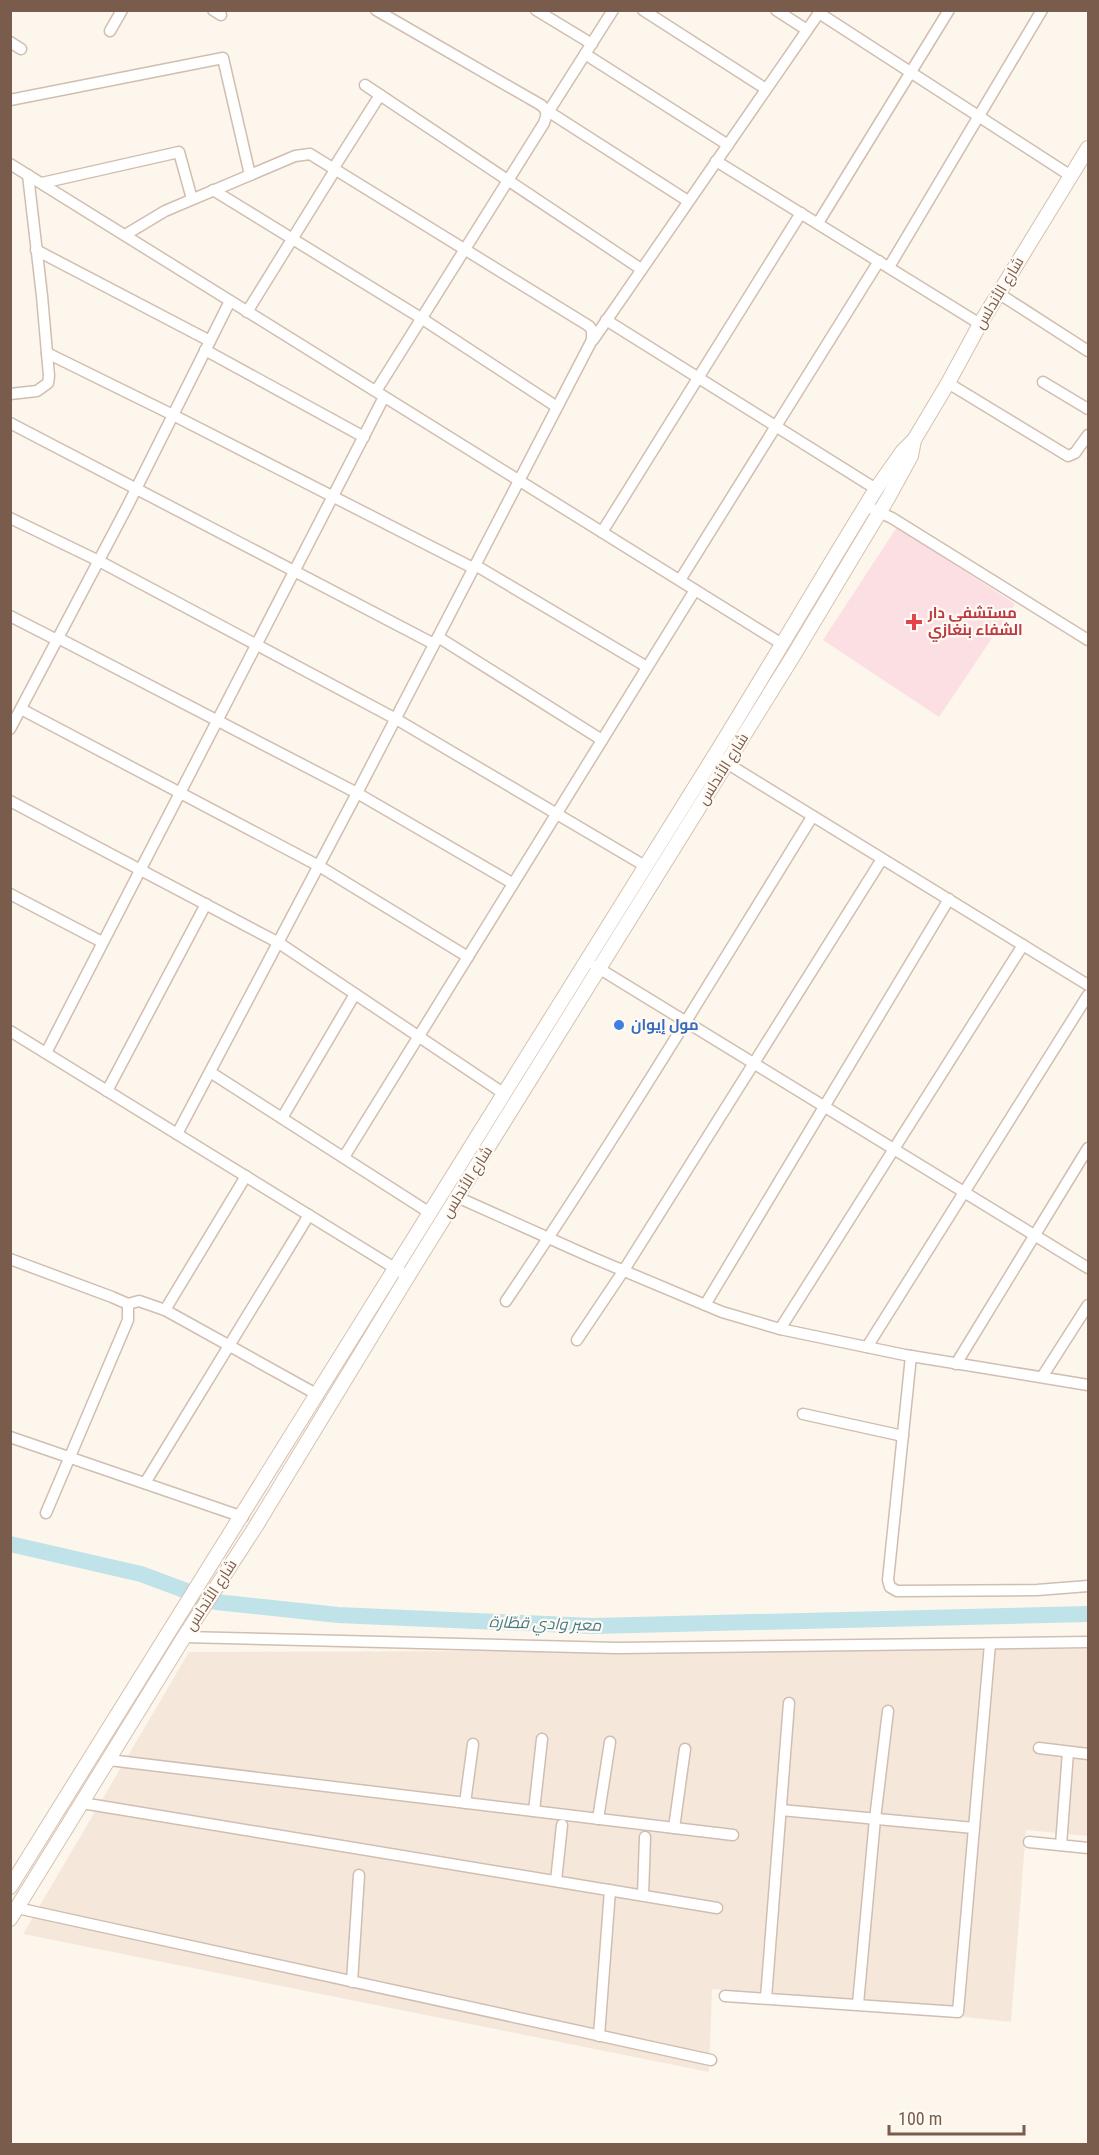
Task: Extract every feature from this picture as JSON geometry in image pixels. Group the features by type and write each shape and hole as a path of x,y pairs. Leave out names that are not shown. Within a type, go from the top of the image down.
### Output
{"main road":[{"name":"شارع الأندلس","path":"10,1887 243,1517 503,1093 714,756 876,489 902,452 914,440 998,293 1071,176 1084,164 1089,148"},
{"name":"شارع الأندلس","path":"14,1914 184,1637 283,1482 880,512 911,456 914,440"}],"street":[{"path":"376,10 541,105 547,112 688,201"},
{"path":"536,10 592,44"},
{"path":"46,1053 295,573 364,437 380,394 421,318 544,123 547,112 613,10"},
{"path":"643,10 766,89"},
{"path":"776,10 807,30"},
{"path":"818,224 949,10"},
{"path":"680,580 776,427 979,116 1042,10"},
{"path":"110,32 120,11"},
{"path":"177,1134 279,943 592,340 820,12 1071,176"},
{"path":"10,42 21,49"},
{"path":"585,54 728,145"},
{"path":"10,100 222,58 250,175"},
{"path":"365,85 641,269"},
{"path":"247,312 294,239 380,95"},
{"path":"42,183 179,152 192,199"},
{"path":"125,236 165,211 305,154 589,326 592,330 592,340"},
{"path":"716,161 980,324"},
{"path":"10,164 782,644"},
{"path":"10,394 37,391 48,383 47,352 28,175"},
{"path":"213,190 421,318 557,407"},
{"path":"602,532 801,213"},
{"path":"36,250 364,437"},
{"path":"998,293 1089,351"},
{"path":"10,729 99,561 230,301"},
{"path":"606,320 876,489"},
{"path":"47,352 474,566 647,667"},
{"path":"1043,382 1089,409"},
{"path":"948,383 1068,456 1076,453 1089,435"},
{"path":"10,423 295,573 436,641 602,740"},
{"path":"866,506 892,518 1089,640"},
{"path":"10,518 99,561 396,719 645,866"},
{"path":"344,1157 695,590"},
{"path":"10,616 357,793 512,883"},
{"path":"21,709 319,866 468,957"},
{"path":"714,756 1089,985"},
{"path":"10,801 279,943 503,1093"},
{"path":"506,1301 549,1238 812,817"},
{"path":"577,1340 624,1270 882,859"},
{"path":"10,894 102,942"},
{"path":"705,1305 948,899"},
{"path":"107,1091 206,904"},
{"path":"780,1329 1023,945"},
{"path":"586,960 963,1193 1089,1268"},
{"path":"282,1118 355,994"},
{"path":"867,1347 1089,995"},
{"path":"10,1031 408,1276"},
{"path":"210,1072 430,1213"},
{"path":"956,1364 1089,1148"},
{"path":"165,1310 246,1176"},
{"path":"457,1197 705,1305 780,1329 911,1356 1089,1384"},
{"path":"145,1483 309,1215"},
{"path":"10,1259 128,1304 140,1301 165,1310 318,1395"},
{"path":"46,1513 128,1320 128,1304"},
{"path":"1042,1377 1089,1305"},
{"path":"911,1356 888,1581 890,1587 897,1591 1037,1590 1089,1586"},
{"path":"803,1414 903,1436"},
{"path":"10,1437 243,1517"},
{"path":"184,1637 617,1648 1089,1642"},
{"path":"725,1996 958,2012 990,1644"},
{"path":"766,1998 789,1703"},
{"path":"858,2004 875,1819 888,1711"},
{"path":"534,1811 542,1739"},
{"path":"598,1819 609,1742"},
{"path":"465,1803 473,1744"},
{"path":"1039,1748 1089,1754"},
{"path":"674,1828 685,1749"},
{"path":"1061,1845 1068,1752"},
{"path":"108,1760 732,1835"},
{"path":"82,1803 717,1908"},
{"path":"781,1810 974,1828"},
{"path":"556,1881 562,1825"},
{"path":"643,1896 645,1838"},
{"path":"1029,1842 1089,1848"},
{"path":"352,1982 359,1875"},
{"path":"599,2036 610,1890"},
{"path":"14,1914 352,1982 711,2060"}],"shaded area":[{"path":"897,527 1015,604 939,717 823,640"},
{"path":"1088,1649 1088,1836 1026,1830 1011,2022 712,1989 709,2072 23,1934 189,1652"}],"waterway":[{"name":"معبر وادي قطّارة","path":"10,1544 141,1574 216,1602 338,1615 593,1626 1088,1614"}],"place":[{"name":"مستشفى دار الشفاء بنغازي","path":"914,622"},
{"name":"مول إيوان","path":"619,1025"}]}
